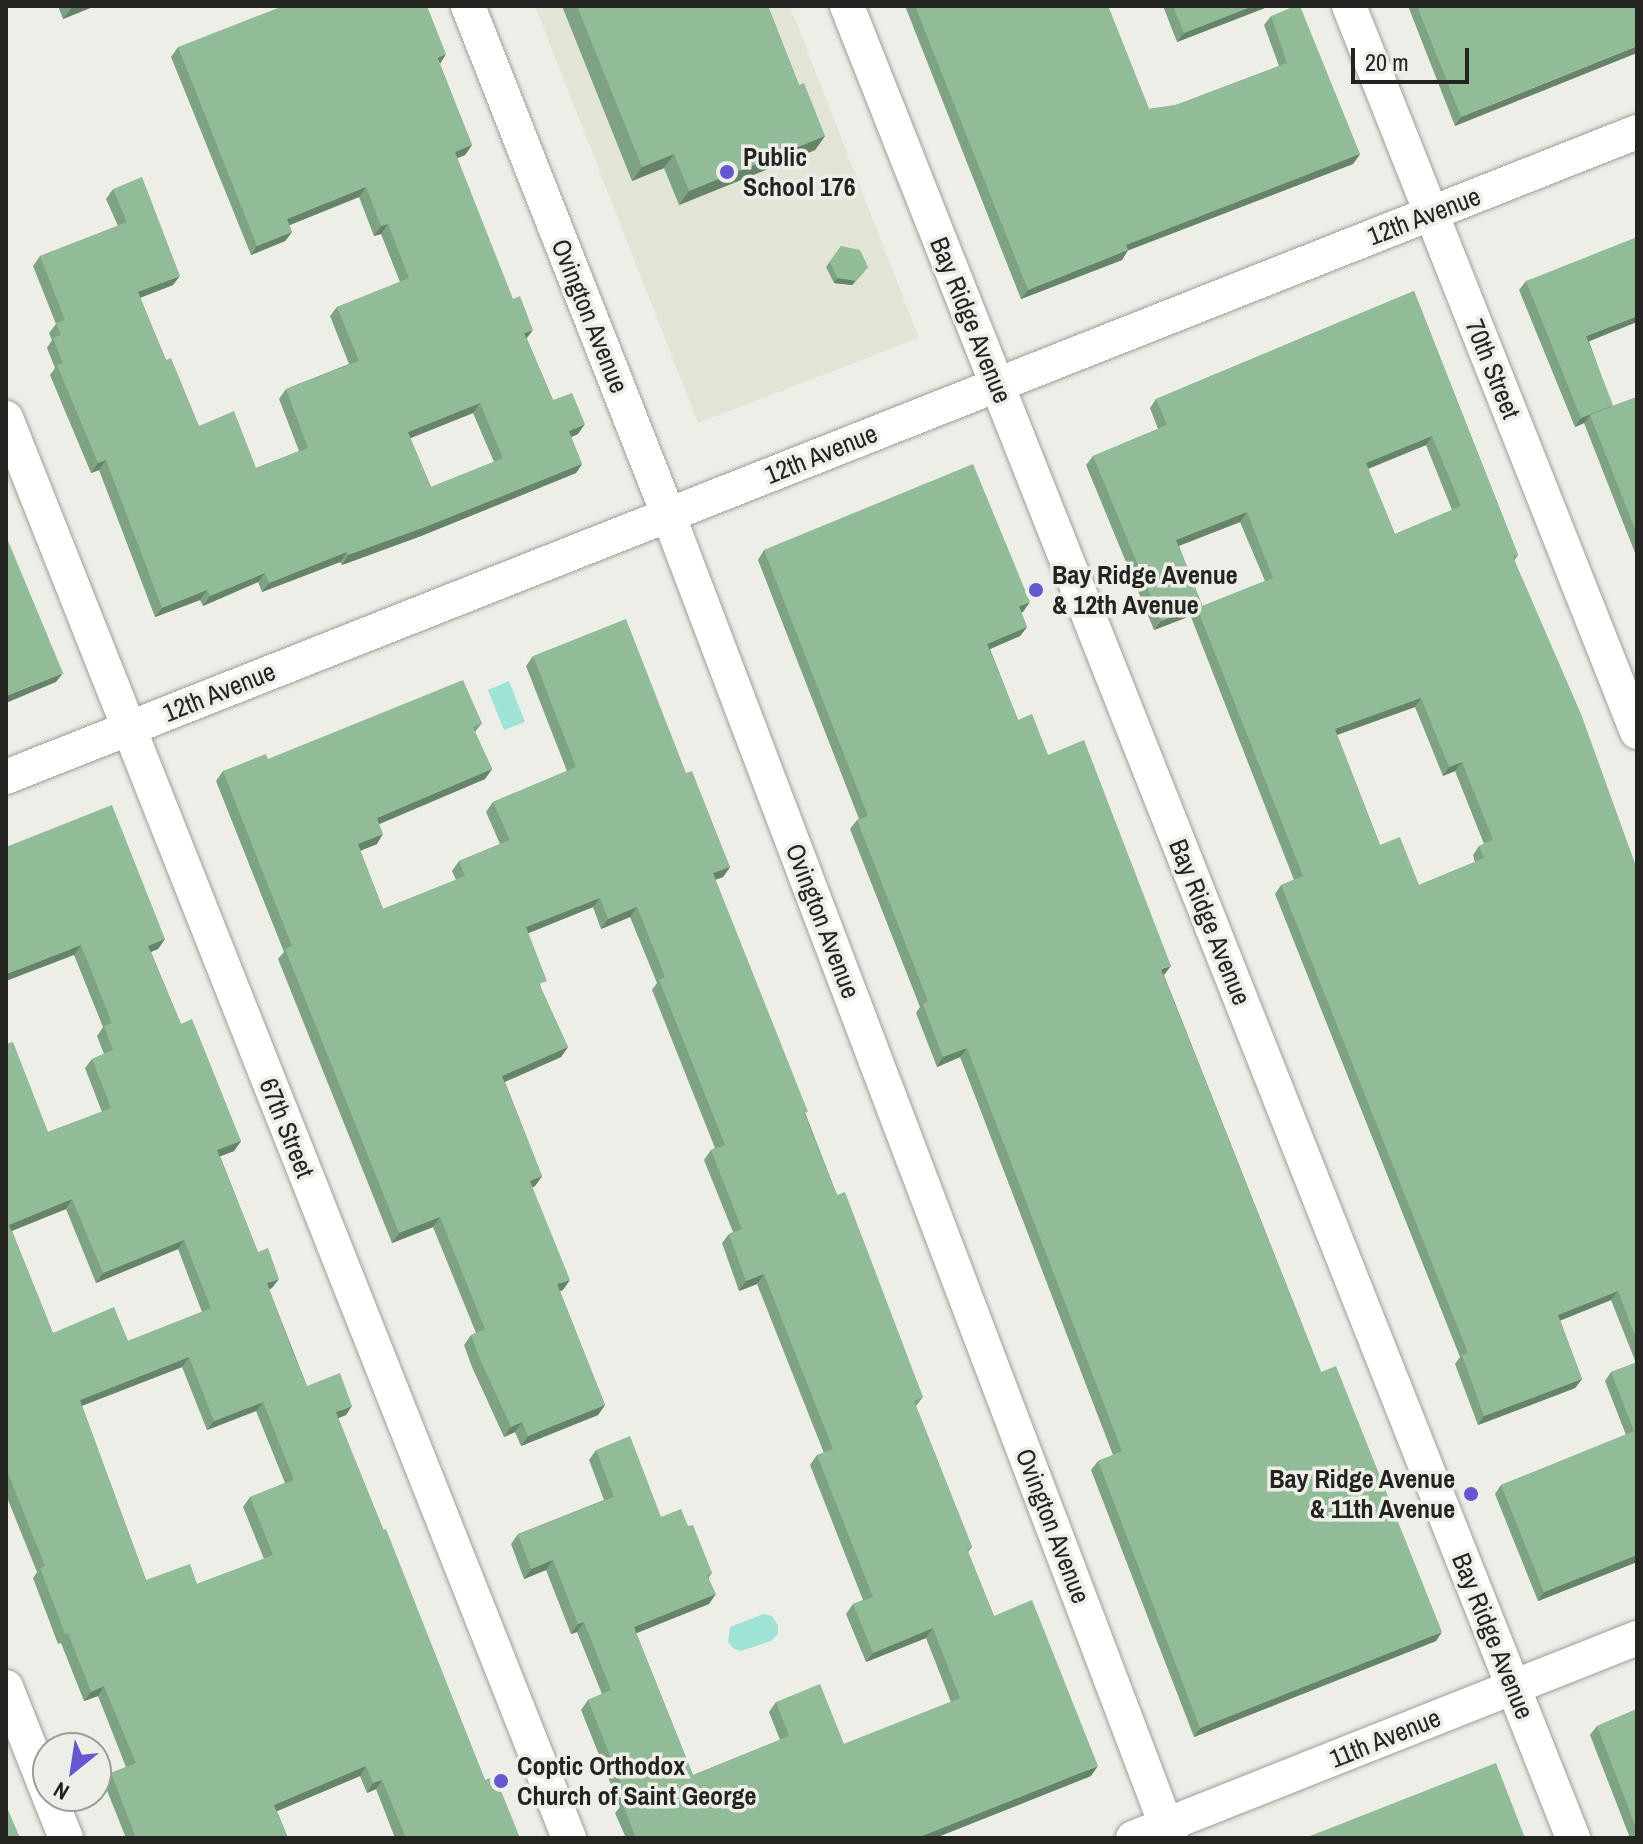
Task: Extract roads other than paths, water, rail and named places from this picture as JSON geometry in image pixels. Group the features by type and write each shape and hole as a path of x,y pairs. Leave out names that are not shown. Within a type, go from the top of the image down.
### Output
{"street":[{"name":"Ovington Avenue","path":"468,6 668,514 1169,1831"},
{"name":"Bay Ridge Avenue","path":"847,6 1573,1838"},
{"name":"70th Street","path":"1349,6 1637,732"},
{"name":"12th Avenue","path":"6,777 1637,132"},
{"name":"67th Street","path":"6,418 569,1838"},
{"name":"11th Avenue","path":"1133,1838 1169,1831 1637,1638"},
{"path":"6,1687 32,1752"},
{"path":"56,1812 66,1838"}],"water":[{"path":"509,681 525,722 504,730 488,690"},
{"path":"763,1614 772,1616 778,1625 778,1634 771,1641 741,1651 734,1649 728,1642 730,1627"}],"place":[{"name":"Public School 176","path":"727,172"},
{"name":"Bay Ridge Avenue & 12th Avenue","path":"1036,590"},
{"name":"Bay Ridge Avenue & 11th Avenue","path":"1471,1494"},
{"name":"Coptic Orthodox Church of Saint George","path":"501,1781"}]}
